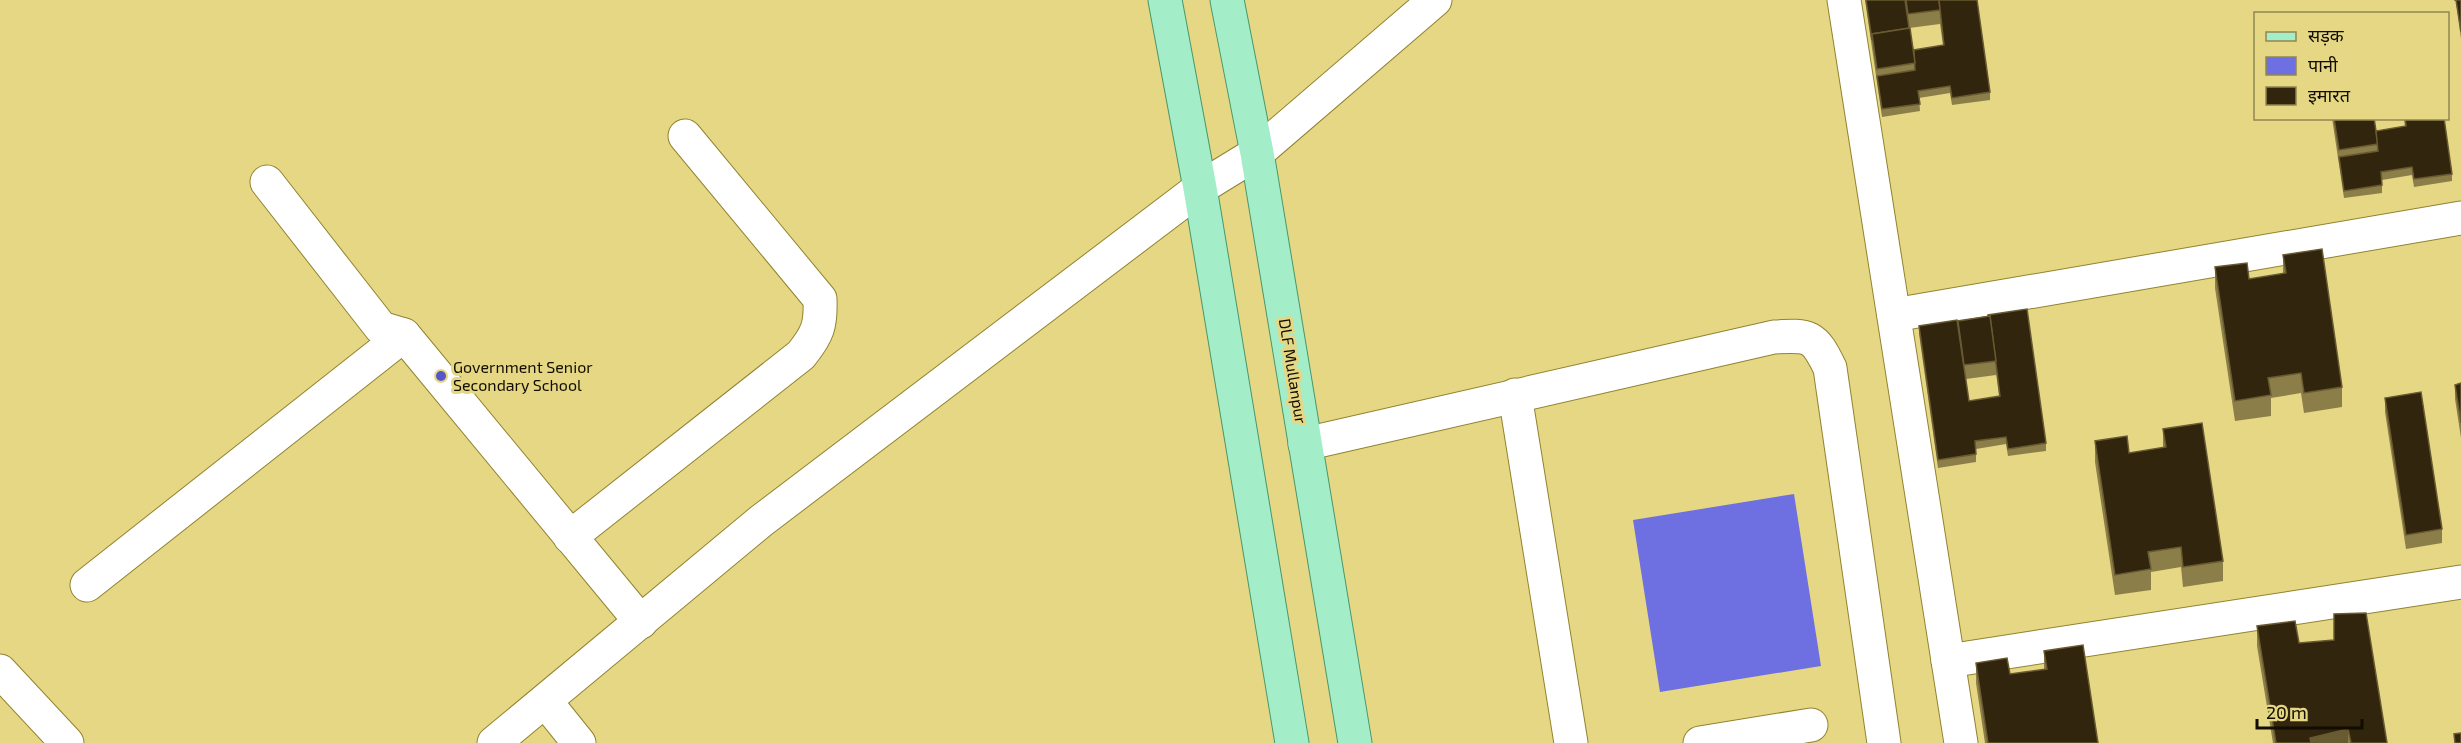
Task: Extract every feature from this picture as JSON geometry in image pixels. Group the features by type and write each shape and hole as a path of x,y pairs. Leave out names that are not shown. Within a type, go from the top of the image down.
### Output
{"main road":[{"path":"1165,0 1200,188 1292,743"},
{"name":"DLF Mullanpur","path":"1227,0 1257,153 1355,743"}],"street":[{"path":"494,743 546,702 760,521 1200,188 1257,153 1435,0"},
{"path":"1844,0 1961,743"},
{"path":"570,537 801,355 816,337 820,319 820,299 685,136"},
{"path":"267,182 381,328 404,335 641,622"},
{"path":"1894,315 2461,218"},
{"path":"87,585 404,335"},
{"path":"1305,444 1774,337 1802,336 1818,344 1830,368 1884,743"},
{"path":"1515,395 1571,743"},
{"path":"1948,661 2461,582"},
{"path":"0,671 59,740"},
{"path":"546,702 579,743"},
{"path":"1700,743 1811,725"}],"water":[{"path":"1794,494 1821,666 1660,692 1633,520"}],"building":[{"path":"1866,0 1905,0 1909,28 1872,34 1872,40"},
{"path":"1906,0 1939,0 1940,10 1908,14"},
{"path":"1939,0 1977,0 1990,92 1952,98 1950,86 1918,91 1920,104 1882,109 1877,76 1915,70 1914,50 1944,45"},
{"path":"2456,0 2461,0 2461,32"},
{"path":"1910,28 1915,63 1877,69 1872,34"},
{"path":"2334,120 2374,120 2378,144 2339,150"},
{"path":"2405,120 2444,120 2452,174 2414,179 2412,167 2381,172 2382,185 2344,191 2339,157 2378,151 2376,131 2406,126"},
{"path":"2322,249 2342,387 2304,393 2301,373 2268,378 2271,395 2235,401 2215,267 2247,263 2249,279 2286,273 2283,255"},
{"path":"2027,309 2046,443 2008,449 2006,437 1975,441 1976,454 1938,460 1919,326 1957,320 1969,401 2000,396 1990,316 1988,315"},
{"path":"1990,316 1996,361 1964,365 1958,321"},
{"path":"2461,383 2461,423 2455,385"},
{"path":"2421,392 2442,529 2406,535 2385,398"},
{"path":"2202,423 2223,561 2183,567 2181,547 2148,552 2151,569 2115,575 2095,441 2127,436 2129,453 2166,447 2163,429"},
{"path":"2366,613 2387,743 2351,743 2348,729 2310,738 2311,743 2276,743 2257,626 2295,621 2299,643 2334,640 2334,614"},
{"path":"2083,645 2098,743 1988,743 1976,663 2007,658 2010,674 2047,669 2044,651"},
{"path":"2461,733 2461,743 2455,743 2454,734"}],"place":[{"name":"Government Senior Secondary School","path":"441,376"}]}
